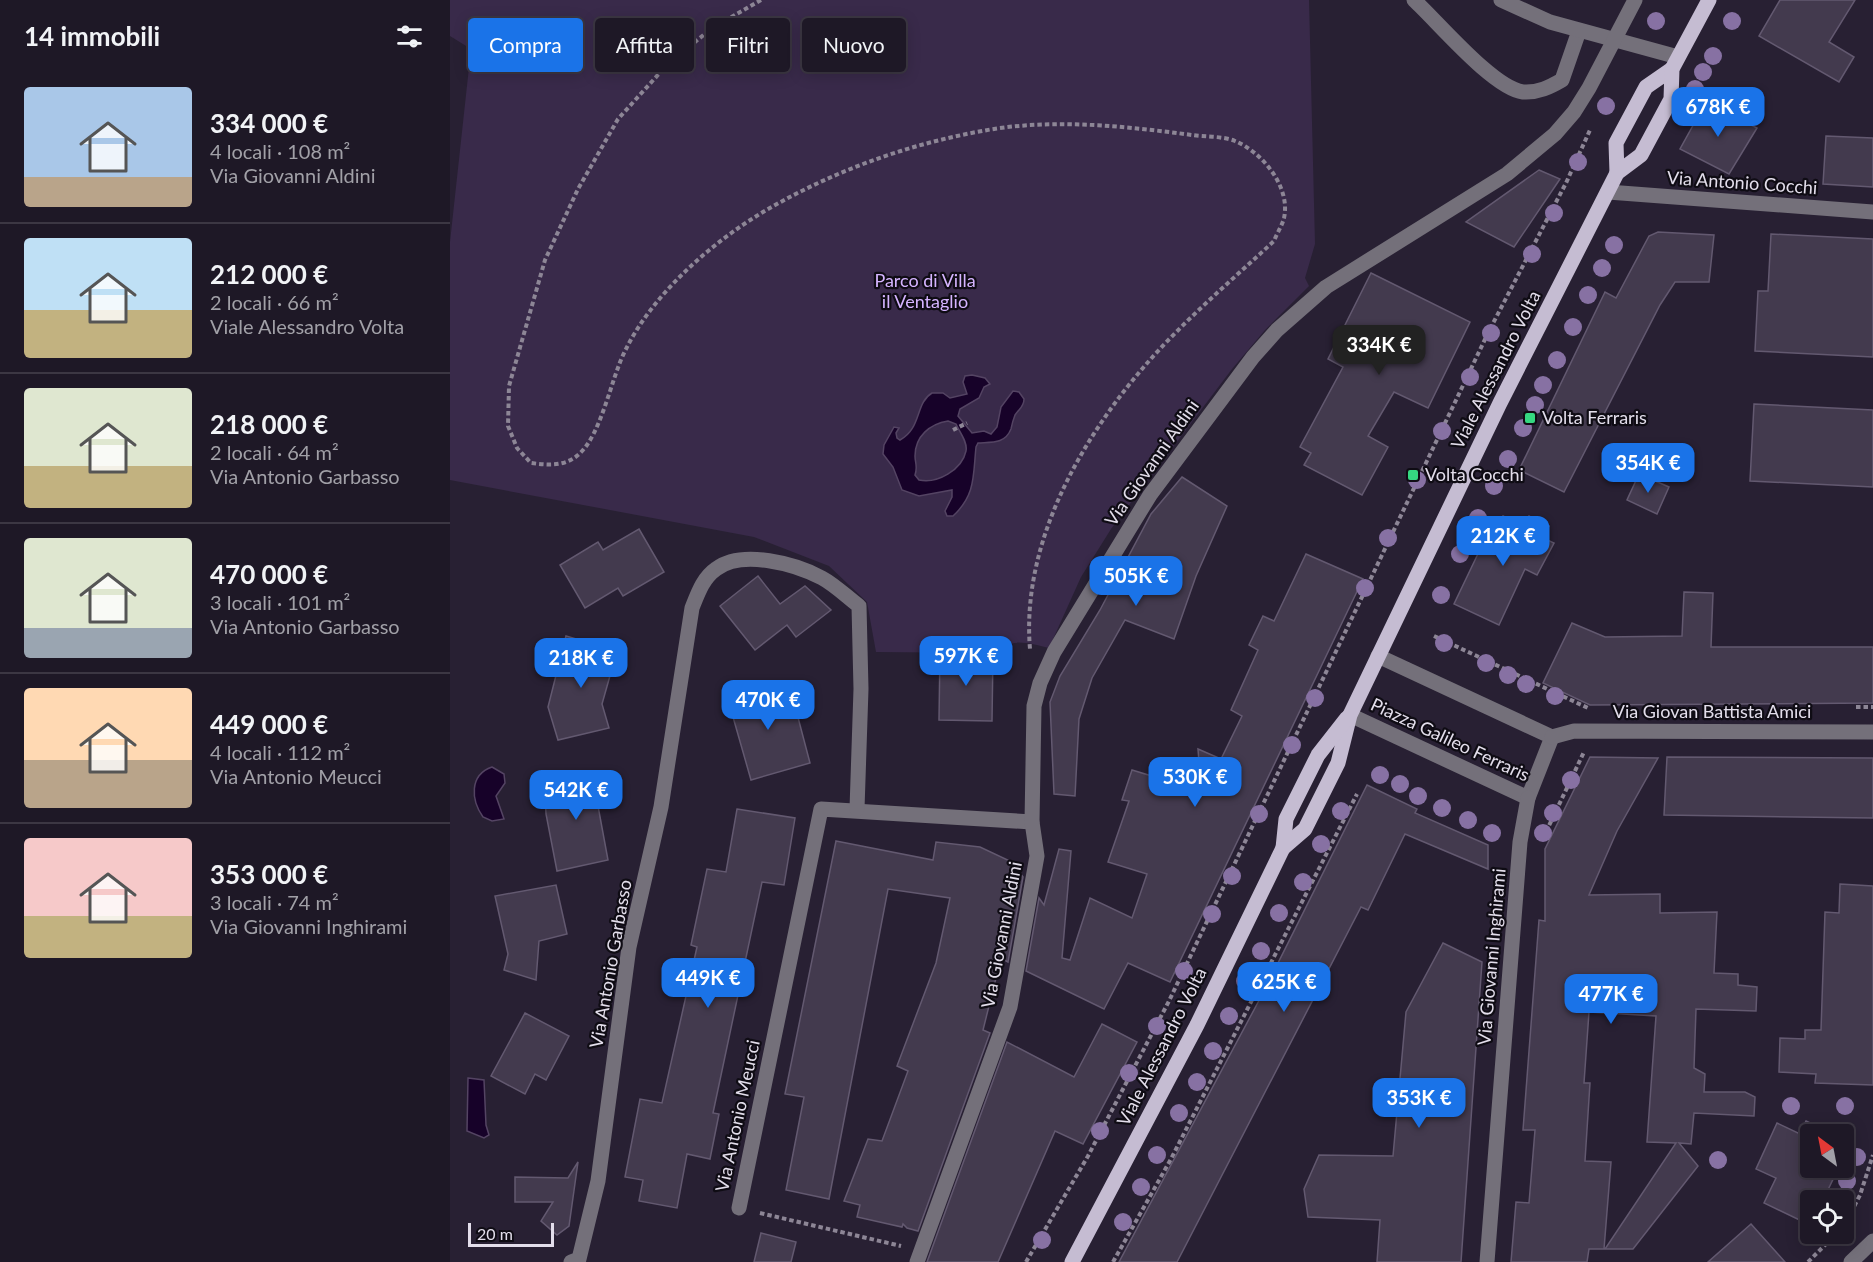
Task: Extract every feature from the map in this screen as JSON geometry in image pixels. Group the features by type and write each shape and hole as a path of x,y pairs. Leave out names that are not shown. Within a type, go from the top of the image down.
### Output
{"main road":[{"name":"Viale Alessandro Volta","path":"1617,173 1641,155 1671,99 1675,63 1709,0"},
{"name":"Viale Alessandro Volta","path":"1283,848 1305,829 1338,763 1350,715 1500,403 1617,173 1616,142 1646,87 1675,63"},
{"name":"Viale Alessandro Volta","path":"1072,1262 1197,1025 1283,848 1286,819 1318,755 1350,715"}],"street":[{"path":"1414,0 1487,72 1506,86 1522,92 1545,90 1562,80 1579,31"},
{"path":"1501,0 1524,12 1579,31 1616,39 1675,63"},
{"name":"Via Giovanni Aldini","path":"919,1256 1010,1007 1037,856 1032,822 1034,706 1040,683 1054,651 1114,549 1150,495 1259,350 1301,306 1326,287 1532,156 1574,112 1616,39 1633,1"},
{"name":"Via Antonio Cocchi","path":"1608,192 1873,212"},
{"name":"Via Antonio Garbasso","path":"571,1262 579,1259 598,1181 629,947 661,807 692,608 704,581 716,569 729,561 744,559 774,561 822,578 859,606 861,689 857,810"},
{"path":"1378,656 1552,737"},
{"name":"Piazza Galileo Ferraris","path":"1350,715 1528,798 1552,737"},
{"name":"Via Giovan Battista Amici","path":"1552,737 1574,731 1873,732"},
{"name":"Via Giovanni Inghirami","path":"1487,1262 1520,842 1528,798"},
{"name":"Via Antonio Meucci","path":"739,1208 821,809 1032,822"},
{"path":"1851,1262 1873,1241"}],"path":[{"path":"761,0 712,27 666,66 618,119 578,189 544,260 509,386 508,426 517,448 531,464 554,466 577,456 589,440 626,349 655,305 704,254 762,213 831,176 908,148 984,130 1072,124 1234,141 1262,158 1282,190 1284,217 1274,241 1149,360 1105,417 1071,476 1042,540 1034,570 1030,654"},
{"path":"1026,1262 1088,1156 1169,1001 1489,331 1566,183 1592,124"},
{"path":"953,430 968,423"},
{"path":"1434,636 1589,708 1598,710"},
{"path":"1850,708 1873,707"},
{"path":"1541,842 1583,752"},
{"path":"1113,1262 1176,1149 1357,794"},
{"path":"1854,1207 1873,1155"},
{"name":"Via Antonio Meucci","path":"739,1208 919,1256"},
{"path":"1808,1262 1826,1244"}],"green space":[{"name":"Parco di Villa il Ventaglio","path":"450,0 1309,0 1315,244 1305,278 1309,286 1265,330 1232,369 1111,529 1081,577 1049,648 1034,644 1013,643 993,653 876,652 867,602 829,566 754,537 450,480 450,242 468,72 583,72 583,18 468,18 468,47 450,36"}],"shaded area":[{"path":"965,376 985,378 990,384 984,387 979,398 960,409 958,416 972,433 984,431 991,434 997,427 1001,407 1013,391 1019,392 1024,402 1015,415 1011,429 1002,440 978,443 970,492 953,516 947,516 945,511 952,497 952,490 919,496 902,490 893,467 883,454 884,445 894,427 899,428 896,433 900,440 907,435 923,403 932,393 943,393 950,398 967,394 963,382","holes":["948,421 956,424 965,440 964,458 954,470 941,478 919,480 915,475 915,456 921,437 935,425"]},
{"path":"492,767 504,774 505,783 496,796 504,819 492,821 483,817 479,810 474,789 479,776"},
{"path":"468,1078 484,1080 486,1125 489,1135 484,1138 467,1131"}],"building":[{"path":"1780,0 1855,0 1829,42 1854,57 1839,82 1759,36"},
{"path":"1706,102 1757,128 1729,174 1680,149"},
{"path":"1826,136 1873,138 1873,187 1823,184"},
{"path":"1539,170 1560,179 1514,247 1466,222"},
{"path":"1658,232 1714,235 1709,282 1675,282 1660,305 1564,492 1519,470 1605,292 1616,298 1649,236"},
{"path":"1771,234 1873,239 1873,357 1755,351 1758,291 1768,291"},
{"path":"1371,273 1470,322 1428,408 1394,392 1368,436 1388,447 1362,495 1304,465 1311,453 1300,447 1343,367 1328,359"},
{"path":"1754,404 1873,410 1873,487 1750,481"},
{"path":"1639,474 1669,487 1657,514 1627,500"},
{"path":"1182,477 1227,506 1196,576 1174,639 1125,620 1092,678 1079,719 1075,796 1054,794 1050,702 1060,676 1100,610 1151,514"},
{"path":"1503,516 1524,527 1529,516 1549,526 1543,538 1554,543 1537,575 1525,569 1499,625 1454,604 1486,537 1491,540"},
{"path":"639,529 664,572 623,596 618,588 585,608 560,565 598,542 603,550"},
{"path":"1306,554 1363,579 1170,982 1128,963 1104,1009 1026,971 1039,898 1044,905 1059,849 1071,851 1062,958 1070,960 1090,898 1132,918 1147,874 1108,862 1129,801 1122,800 1132,770 1201,791 1198,749 1221,759 1242,716 1231,710 1258,650 1249,645 1263,616 1274,621"},
{"path":"758,576 780,604 805,586 831,610 796,637 787,625 755,650 720,606"},
{"path":"1684,592 1713,593 1711,647 1873,647 1873,703 1590,705 1543,683 1572,623 1605,637 1682,636"},
{"path":"566,636 617,651 602,704 609,728 558,740 548,707"},
{"path":"940,652 993,653 992,721 939,720"},
{"path":"778,682 786,709 795,706 810,763 751,780 727,696"},
{"path":"1590,757 1658,758 1617,831 1589,895 1660,894 1660,913 1717,912 1714,973 1738,974 1738,985 1757,987 1756,1011 1696,1009 1694,1068 1705,1074 1704,1092 1745,1092 1755,1097 1754,1116 1694,1113 1691,1144 1679,1143 1698,1166 1633,1249 1605,1249 1676,1143 1647,1142 1656,1016 1589,1012 1584,1083 1590,1083 1585,1161 1611,1162 1604,1249 1589,1249 1587,1262 1511,1262 1516,1202 1529,1203 1535,1130 1523,1130 1539,920 1545,921 1545,849"},
{"path":"1667,757 1873,758 1873,818 1664,815"},
{"path":"559,774 584,782 600,775 612,797 598,806 608,860 557,871 546,814 545,793"},
{"path":"1367,785 1417,809 1415,813 1488,845 1488,869 1405,834 1368,910 1361,907 1177,1262 1119,1262 1263,993"},
{"path":"737,809 795,818 784,885 762,882 713,1113 719,1114 710,1159 687,1154 677,1208 639,1201 643,1180 625,1177 640,1099 662,1103 697,947 691,945 707,869 726,872"},
{"path":"836,841 933,860 936,842 980,847 1012,862 1023,877 1008,962 1001,958 983,1030 990,1033 918,1231 907,1228 903,1224 902,1227 857,1217 860,1205 844,1201 868,1139 882,1141 908,1071 897,1066 936,963 950,898 888,889 829,1199 786,1190 804,1097 785,1094"},
{"path":"1840,884 1873,886 1873,1085 1815,1083 1816,1074 1779,1072 1780,1038 1805,1039 1805,1030 1821,1030 1825,912 1839,913"},
{"path":"556,885 567,934 539,941 536,980 504,970 508,954 495,896"},
{"path":"1443,943 1482,962 1461,1262 1377,1262 1380,1220 1308,1217 1304,1189 1319,1155 1393,1156 1406,1012"},
{"path":"525,1013 569,1036 546,1080 535,1074 525,1094 491,1076"},
{"path":"1102,1024 1137,1042 1083,1144 1055,1131 998,1262 927,1262 1007,1042 1074,1077"},
{"path":"1777,1123 1800,1134 1800,1178 1834,1178 1828,1190 1800,1190 1800,1220 1764,1203 1776,1178 1756,1169"},
{"path":"578,1162 569,1226 557,1235 541,1221 553,1202 515,1202 515,1177 568,1178"},
{"path":"1751,1224 1785,1262 1708,1262"},
{"path":"761,1233 796,1242 791,1262 754,1262"}],"place":[{"name":"Volta Ferraris","path":"1530,418"},
{"name":"Volta Cocchi","path":"1413,475"}]}
